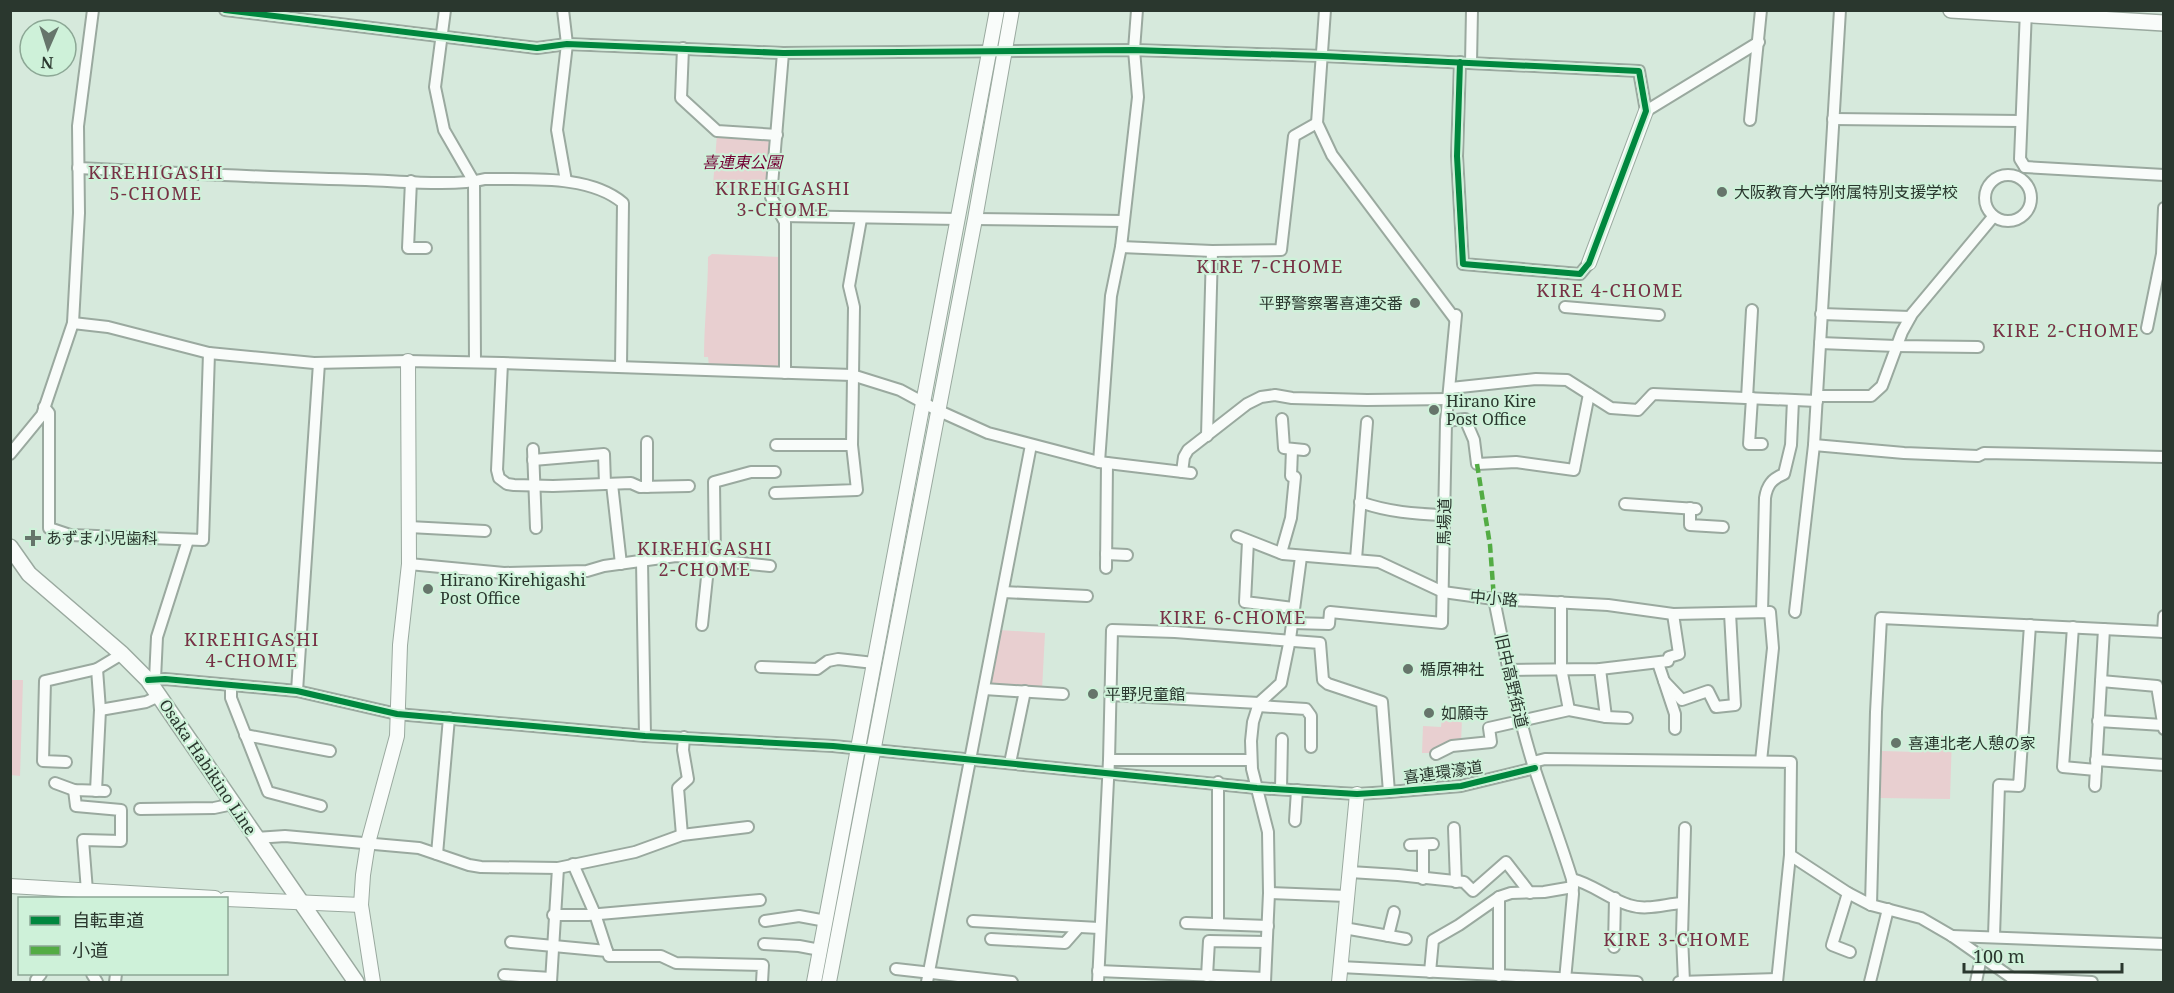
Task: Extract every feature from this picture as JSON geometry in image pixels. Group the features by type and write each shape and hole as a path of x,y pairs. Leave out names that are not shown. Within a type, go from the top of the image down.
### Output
{"main road":[{"path":"1951,10 2163,23"},
{"name":"Osaka Habikino Line","path":"10,547 29,574 152,680 159,696 356,982"}],"street":[{"path":"10,454 42,414 73,323 79,213 78,126 93,10"},
{"path":"225,10 324,24 442,35 537,48 567,44 783,53 1134,50 1323,56 1465,62 1640,71 1646,111 1589,263 1580,274 1463,264 1457,156 1465,62 1473,10"},
{"path":"445,10 435,87 444,130 474,182 475,362"},
{"path":"563,10 567,44 557,130 566,181"},
{"path":"829,982 865,750 874,663 997,10"},
{"path":"814,982 937,410 975,219 1012,10"},
{"path":"1106,568 1103,463 1111,297 1121,247 1138,97 1134,50 1137,10"},
{"path":"1325,10 1317,123 1332,155 1456,317 1450,393"},
{"path":"1750,120 1761,10"},
{"path":"1795,612 1814,445 1839,10"},
{"path":"2025,167 2020,159 2020,121 2026,13"},
{"path":"1646,111 1758,42"},
{"path":"684,48 681,98 717,130 777,135"},
{"path":"783,53 771,196 784,222 784,373"},
{"path":"1833,119 2020,121"},
{"path":"1121,247 1212,251 1281,250 1294,136 1317,123"},
{"path":"2025,167 2163,176"},
{"path":"2021,178 2025,167"},
{"path":"78,168 261,177 411,181 474,182 485,179 566,181 611,192 623,203 621,367"},
{"path":"2003,175 2014,175 2021,178 2027,184 2032,196 2029,210 2017,220 2003,221 1993,217 1988,210 1984,195 1989,184 1995,178 2003,175"},
{"path":"411,181 408,248 426,248"},
{"path":"2146,328 2162,254 2163,208"},
{"path":"782,216 958,219"},
{"path":"73,323 108,327 209,354 320,363 475,362 852,375 900,390 988,433 1103,463 1183,472 1184,457 1188,450 1247,404 1261,397 1275,394 1292,398 1335,400 1450,393 1536,380 1568,380 1611,408 1638,410 1653,394 1793,400 1871,396 1882,386 1896,346 1910,317 1993,217"},
{"path":"775,493 857,490 852,445 854,307 849,286 861,219"},
{"path":"975,219 1124,221"},
{"path":"1208,436 1212,251"},
{"path":"1564,307 1659,315"},
{"path":"1752,310 1749,444 1762,444"},
{"path":"1821,314 1910,317"},
{"path":"1820,342 1978,347"},
{"path":"44,408 49,413 49,528 70,535 204,540 209,354"},
{"path":"374,982 362,905 363,875 368,843 397,736 400,645 409,564 408,361"},
{"path":"297,691 320,363"},
{"path":"502,363 497,470 499,478 507,483 535,486 631,483 647,486 689,486"},
{"name":"馬場道","path":"1292,622 1329,624 1330,612 1442,623 1446,421 1450,393"},
{"path":"1446,421 1465,419 1474,440 1477,464 1516,462 1574,470 1589,394"},
{"path":"1761,761 1773,648 1766,612 1765,498 1770,482 1784,474 1791,445 1793,400"},
{"path":"1282,419 1284,448 1304,450"},
{"path":"1356,559 1367,422"},
{"path":"646,442 647,486"},
{"path":"776,446 852,445"},
{"path":"928,978 1031,445"},
{"path":"1814,445 1904,453 1978,456 1984,453 2163,457"},
{"path":"1281,553 1291,518 1292,449"},
{"path":"536,528 533,454 604,454 621,564"},
{"path":"702,625 712,558 714,482 751,472 775,472"},
{"path":"1360,502 1404,514 1444,515"},
{"path":"1625,504 1693,508 1690,525 1723,527"},
{"path":"409,526 485,531"},
{"name":"中小路","path":"1237,536 1281,553 1301,557 1379,562 1443,592 1494,599 1608,605 1673,614 1766,612"},
{"path":"188,540 157,637 152,680 297,691 397,714 645,736 755,740 1218,782 1257,788 1358,794 1389,792"},
{"path":"1248,541 1245,602 1293,608"},
{"path":"1106,554 1127,555"},
{"path":"409,564 504,573 586,571 604,566 676,556 712,558 770,566"},
{"path":"1301,557 1290,639 1281,683 1259,704 1253,722 1251,760 1268,832 1269,893 1265,980 1207,976 1098,977 1110,695 1259,704 1306,709 1311,716 1311,747"},
{"path":"642,561 645,736"},
{"path":"1003,592 1087,596"},
{"name":"旧中高野街道","path":"1494,599 1521,720 1573,883"},
{"path":"1561,602 1562,668 1569,710"},
{"path":"1664,681 1682,700 1708,691 1716,707 1735,705 1730,613"},
{"path":"1508,670 1600,669 1668,661 1669,657 1679,654 1673,614"},
{"path":"1871,905 1881,618 2163,632 2163,616"},
{"path":"1994,936 2000,785 2019,786 2030,625"},
{"path":"2073,627 2063,767 2163,765"},
{"path":"2095,786 2104,629"},
{"name":"喜連環濠道","path":"1110,695 1112,630 1290,639 1320,643 1323,680 1328,684 1382,702 1389,792 1461,786 1534,765 1545,759 1791,762 1790,855"},
{"path":"66,762 43,761 45,681 97,669 122,654"},
{"path":"760,667 817,669 838,659 874,663"},
{"path":"1658,663 1675,714 1676,729"},
{"path":"55,783 74,790 101,791 97,669"},
{"path":"1600,669 1606,717"},
{"path":"2098,722 2163,727 2157,686 2101,681"},
{"path":"231,685 231,698 268,792 321,806"},
{"path":"984,689 1063,694"},
{"path":"1010,763 1025,691"},
{"path":"100,710 146,702 159,696"},
{"path":"1436,754 1452,746 1491,742 1489,728 1569,710 1606,717 1627,718"},
{"path":"437,854 449,718"},
{"path":"246,735 330,751"},
{"path":"682,835 678,788 688,779 683,750 684,738"},
{"path":"1281,789 1282,739"},
{"path":"1109,760 1251,760"},
{"path":"1218,782 1218,924"},
{"path":"74,790 76,806 121,810 122,841 83,840 87,891"},
{"path":"1295,821 1297,790"},
{"path":"1339,982 1358,794"},
{"path":"140,809 214,808 233,804"},
{"path":"256,838 285,836 418,848 481,867 558,868 635,852 682,835 748,827"},
{"path":"1454,828 1456,882"},
{"path":"1684,982 1682,903 1685,828"},
{"path":"1410,845 1428,845 1423,879"},
{"path":"1678,982 1777,981 1790,855 1848,893 1871,905 1921,918 1952,936 2011,980 2092,982"},
{"path":"1350,873 1464,882 1473,891 1506,862 1530,893"},
{"path":"573,864 595,914 609,956 661,956 675,963 763,965 762,982"},
{"path":"504,975 551,980 553,915 558,868"},
{"path":"1430,972 1433,940 1499,897 1511,893 1530,893 1585,882 1630,906 1652,907 1682,903"},
{"path":"1563,980 1573,883"},
{"path":"10,886 39,893 87,891 112,896 164,897"},
{"path":"1269,893 1347,896"},
{"path":"1848,893 1832,945 1850,952"},
{"path":"1499,897 1499,976"},
{"path":"1614,947 1616,898"},
{"path":"228,899 362,905"},
{"path":"553,915 595,914 760,900"},
{"path":"1870,982 1888,909"},
{"path":"1388,936 1394,912"},
{"path":"765,921 799,916 826,921"},
{"path":"973,921 1099,928"},
{"path":"1186,923 1268,926"},
{"path":"991,939 1065,943 1079,927"},
{"path":"1344,928 1406,939"},
{"path":"1952,936 2163,944"},
{"path":"1207,976 1209,941 1266,942"},
{"path":"512,942 607,951"},
{"path":"764,944 820,950"},
{"path":"1976,982 1981,957"},
{"path":"1340,967 1430,972 1480,979 1499,976 1636,982"},
{"path":"896,969 928,978 1012,982"}],"green space":[{"name":"喜連東公園","path":"717,134 771,139 766,190 713,185"},
{"path":"712,254 780,257 779,365 774,368 709,366 708,357 704,357 708,257"},
{"path":"999,630 1045,633 1042,690 989,685"},
{"path":"11,680 23,680 20,776 11,775"},
{"path":"1442,718 1462,718 1461,744 1434,753 1422,753 1423,726 1441,727"},
{"path":"1917,735 1952,736 1950,799 1880,798 1882,751 1916,752"}],"marked path":[{"path":"1477,464 1490,545 1494,599"}],"cycle path":[{"path":"225,10 537,48 567,44 783,53 1134,50 1323,56 1639,71 1646,111 1589,263 1580,274 1463,264 1457,156 1460,62"},
{"path":"148,680 165,679 297,691 397,714 645,736 833,746 1257,788 1357,794 1389,792 1461,786 1535,768"}],"place":[{"name":"大阪教育大学附属特別支援学校","path":"1722,192"},
{"name":"平野警察署喜連交番","path":"1415,303"},
{"name":"Hirano Kire Post Office","path":"1434,410"},
{"name":"あずま小児歯科","path":"33,538"},
{"name":"Hirano Kirehigashi Post Office","path":"428,589"},
{"name":"楯原神社","path":"1408,669"},
{"name":"平野児童館","path":"1093,694"},
{"name":"如願寺","path":"1429,713"},
{"name":"喜連北老人憩の家","path":"1896,743"}],"district":[{"name":"KIREHIGASHI 5-CHOME","path":"156,183"},
{"name":"KIREHIGASHI 3-CHOME","path":"783,199"},
{"name":"KIRE 7-CHOME","path":"1270,267"},
{"name":"KIRE 4-CHOME","path":"1610,291"},
{"name":"KIRE 2-CHOME","path":"2066,331"},
{"name":"KIREHIGASHI 2-CHOME","path":"705,559"},
{"name":"KIRE 6-CHOME","path":"1233,618"},
{"name":"KIREHIGASHI 4-CHOME","path":"252,650"},
{"name":"KIRE 3-CHOME","path":"1677,940"}]}
